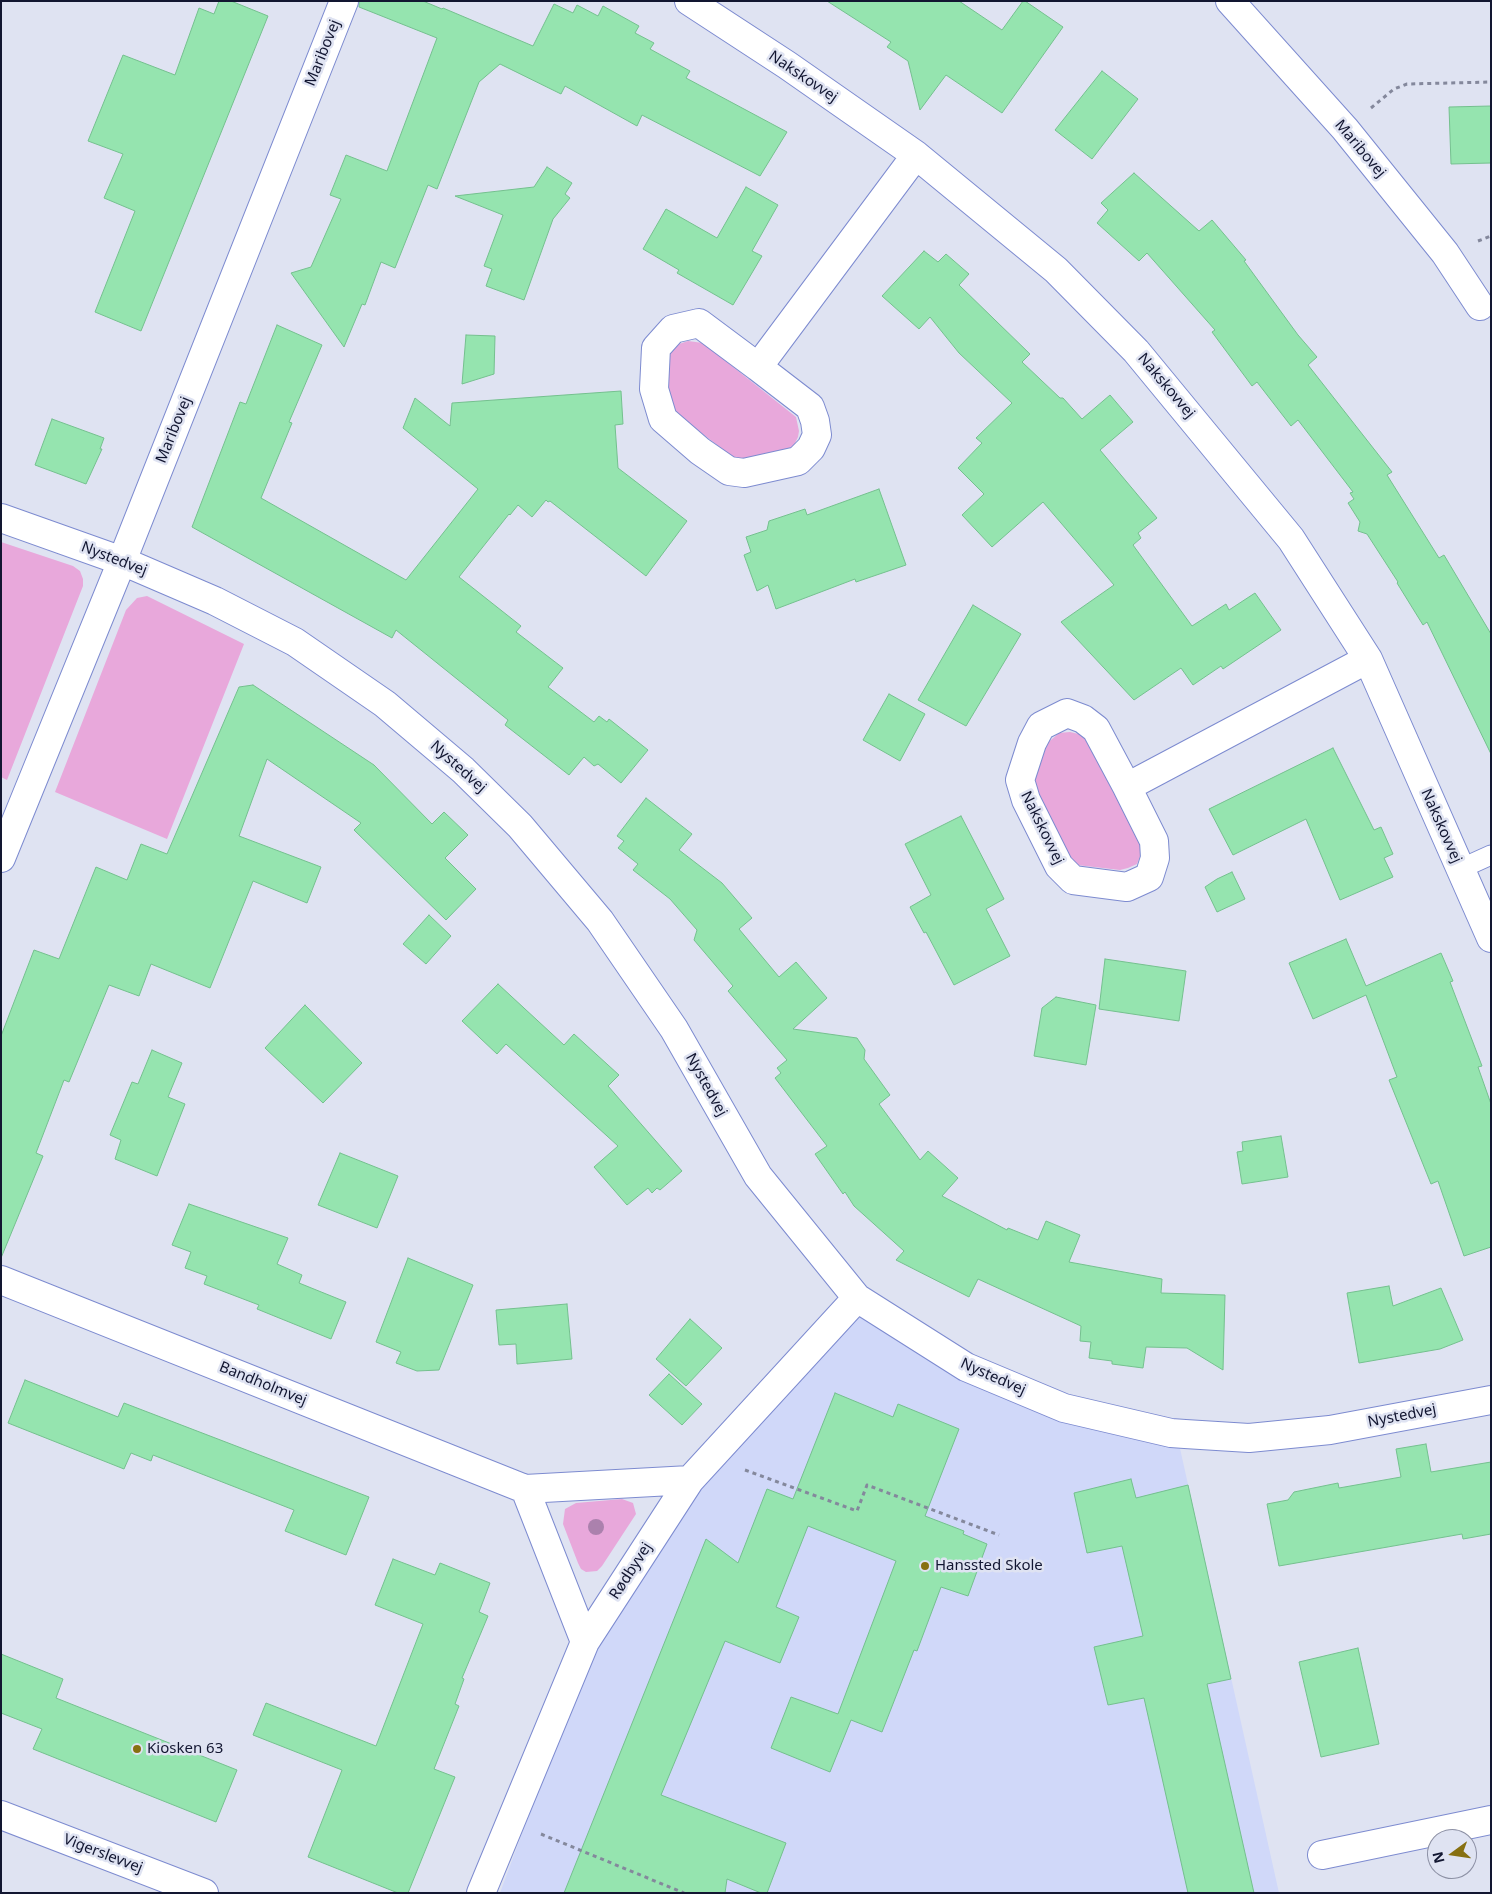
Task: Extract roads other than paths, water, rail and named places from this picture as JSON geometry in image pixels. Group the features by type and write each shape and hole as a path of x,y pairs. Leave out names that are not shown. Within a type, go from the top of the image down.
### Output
{"street":[{"name":"Maribovej","path":"1,858 122,561 344,1"},
{"name":"Nakskovvej","path":"689,1 787,65 916,155 1056,270 1136,350 1291,539 1368,660 1491,938"},
{"name":"Maribovej","path":"1230,1 1345,129 1445,253 1480,306"},
{"path":"758,367 916,155"},
{"path":"699,323 758,367 810,406 818,435 811,448 798,461 744,474 729,472 663,420 654,389 656,348 673,329 699,323"},
{"name":"Nystedvej","path":"1,518 122,561 215,601 295,642 385,704 463,770 520,826 600,920 669,1021 758,1176 857,1298 966,1367 1064,1408 1172,1433 1249,1438 1321,1431 1491,1400"},
{"path":"1127,787 1368,660"},
{"name":"Nakskovvej","path":"1067,713 1083,719 1096,729 1127,787 1154,841 1155,858 1149,877 1127,888 1072,880 1058,866 1026,800 1020,780 1032,743 1041,726 1067,713"},
{"name":"Bandholmvej","path":"1,1280 525,1489 690,1480"},
{"name":"Rødbyvej","path":"481,1893 585,1642 690,1480 857,1298"},
{"path":"525,1489 585,1642"},
{"name":"Vigerslevvej","path":"1,1815 204,1893"},
{"path":"1322,1855 1491,1820"}],"lane":[{"path":"1460,869 1491,855"}],"place":[{"name":"Hanssted Skole","path":"925,1566"},
{"name":"Kiosken 63","path":"137,1749"}]}
